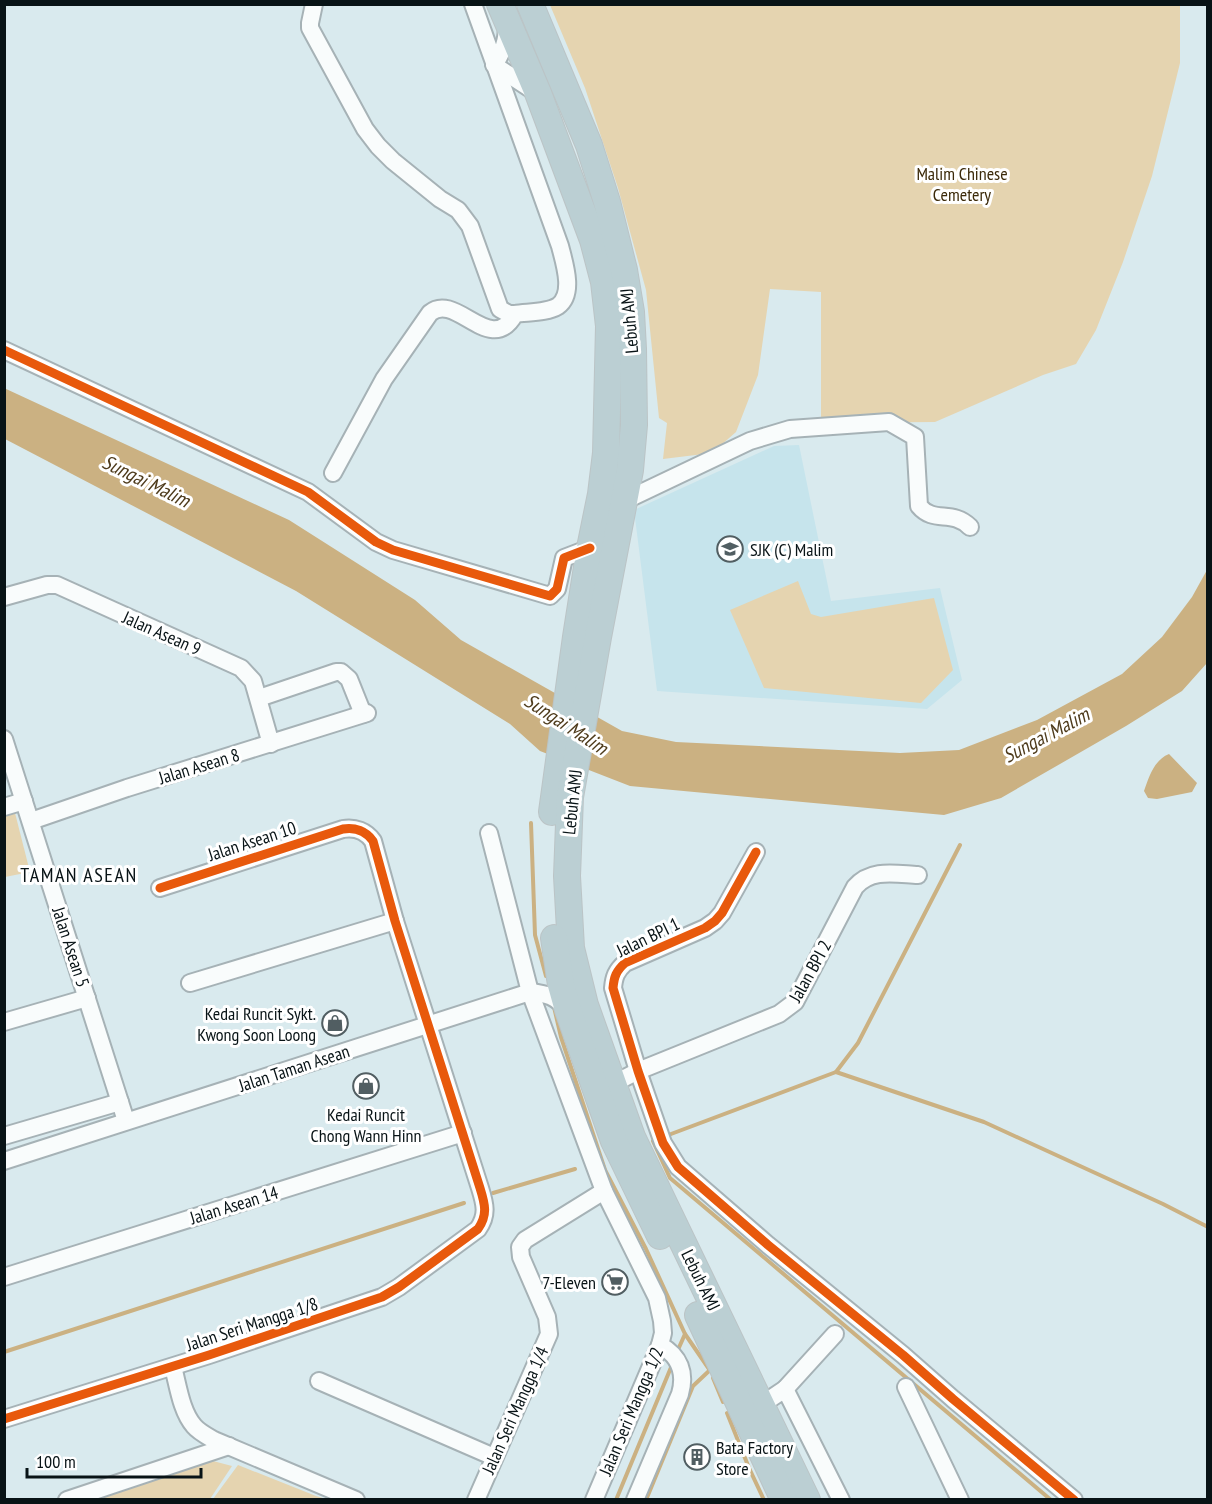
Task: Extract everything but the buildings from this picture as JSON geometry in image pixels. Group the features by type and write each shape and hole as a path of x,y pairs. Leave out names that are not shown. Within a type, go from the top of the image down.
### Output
{"highway":[{"name":"Lebuh AMJ","path":"530,4 589,146 607,202 624,270 631,312 634,395 630,470 624,501 587,637 551,868 558,968 572,1022 614,1141 709,1337 784,1500"},
{"name":"Lebuh AMJ","path":"504,12 538,93 593,240 604,282 609,354 606,453 602,494 590,548 587,637"},
{"name":"Lebuh AMJ","path":"562,796 571,948 585,1005 632,1137 807,1500"}],"street":[{"path":"314,4 310,28 365,129 393,162 440,199 458,210 470,226 500,309 509,314 543,310 558,305 564,299 567,291 560,246 473,4"},
{"path":"494,65 502,53 507,38 504,12"},
{"path":"494,65 538,93"},
{"path":"333,473 384,380 430,313 435,309 446,309 490,329 499,330 505,327 515,314"},
{"path":"4,350 308,492 376,542 393,550 550,596 557,589 564,558 590,548"},
{"path":"624,501 766,435 813,426 889,422 915,437 919,506 924,512 932,515 963,519 970,526"},
{"name":"Jalan Asean 9","path":"4,597 47,585 57,585 241,668 250,676 259,698 272,744"},
{"name":"Jalan Asean 8","path":"31,821 127,788 365,714 349,679 341,672 259,698"},
{"name":"Jalan Asean 5","path":"4,740 126,1121"},
{"path":"4,807 24,801"},
{"name":"Jalan Asean 10","path":"160,888 343,829 355,829 368,834 373,841 395,921"},
{"name":"Jalan Seri Mangga 1/2","path":"489,833 530,992 604,1191 657,1298 662,1321 666,1349 594,1500"},
{"name":"Jalan BPI 1","path":"756,852 716,921 625,963 618,969 614,978 612,988 663,1143 678,1167 1074,1500"},
{"name":"Jalan BPI 2","path":"613,1084 638,1071 779,1014 790,1007 795,1002 855,887 861,880 876,873 918,875"},
{"path":"190,983 395,921 463,1132"},
{"path":"530,992 551,978 558,968"},
{"path":"530,992 550,995 557,999 572,1022"},
{"name":"Jalan Taman Asean","path":"4,1161 530,992"},
{"path":"4,1022 87,998"},
{"path":"4,1136 120,1102"},
{"name":"Jalan Seri Mangga 1/8","path":"4,1419 172,1367 382,1297 399,1287 478,1230 485,1216 486,1208 463,1132"},
{"name":"Jalan Asean 14","path":"4,1277 463,1132"},
{"name":"Jalan Seri Mangga 1/4","path":"476,1500 549,1334 547,1317 521,1257 520,1247 525,1239 604,1191"},
{"path":"761,1405 785,1389 835,1334"},
{"path":"635,1500 683,1382 682,1368 666,1349"},
{"path":"172,1367 185,1410 195,1428 214,1440 356,1500"},
{"path":"319,1381 494,1456"},
{"path":"906,1387 960,1500"},
{"path":"785,1389 841,1500"},
{"path":"75,1498 229,1446"}],"shaded area":[{"name":"SJK (C) Malim","path":"799,445 831,601 940,588 962,680 927,709 657,691 634,510 774,446"}],"green space":[{"name":"Malim Chinese Cemetery","path":"550,5 1180,5 1180,63 1152,176 1123,262 1096,330 1076,364 1043,375 935,422 821,423 821,292 770,289 758,375 736,432 712,453 663,459 667,423 659,418 646,290 618,188 585,88"},
{"path":"798,581 811,614 821,617 934,598 953,670 921,703 764,688 730,610"},
{"path":"14,809 30,872 5,877 5,813"},
{"path":"213,1461 232,1466 210,1499 93,1500"},
{"path":"238,1465 316,1496 326,1499 213,1499"}],"water":[{"name":"Sungai Malim","path":"4,388 289,520 415,600 461,640 622,731 676,742 900,753 959,750 1037,720 1122,674 1162,637 1192,597 1207,570 1207,663 1182,691 1126,726 1001,798 944,815 630,786 540,751 510,724 296,591 5,439"},
{"path":"1169,754 1197,783 1192,792 1157,799 1148,798 1144,791 1150,775 1159,760"}],"waterway":[{"path":"531,823 535,935 546,976"},
{"path":"671,1134 836,1072 858,1043 960,845"},
{"path":"554,1007 561,1037 605,1170 646,1249 685,1334 709,1369"},
{"path":"836,1072 984,1122 1208,1227"},
{"path":"653,1141 670,1178 1051,1500"},
{"path":"493,1193 575,1169"},
{"path":"4,1352 464,1203"},
{"path":"677,1352 685,1334"},
{"path":"616,1500 672,1365"},
{"path":"646,1500 693,1386 710,1370"},
{"path":"713,1378 723,1402"},
{"path":"727,1413 764,1500"}],"cycle path":[{"path":"4,350 308,492 376,542 393,550 550,596 557,589 564,558 590,548"},
{"path":"4,1419 209,1355 382,1297 478,1229 483,1219 485,1209 482,1194 395,921 373,841 360,830 343,829 160,888"},
{"path":"756,852 722,913 715,921 705,928 625,963 615,977 613,988 663,1143 678,1167 1074,1500"}],"place":[{"name":"SJK (C) Malim","path":"730,549"},
{"name":"Kedai Runcit Sykt. Kwong Soon Loong","path":"335,1023"},
{"name":"Kedai Runcit Chong Wann Hinn","path":"366,1086"},
{"name":"7-Eleven","path":"615,1282"},
{"name":"Bata Factory Store","path":"697,1457"}],"district":[{"name":"TAMAN ASEAN","path":"79,875"}]}
